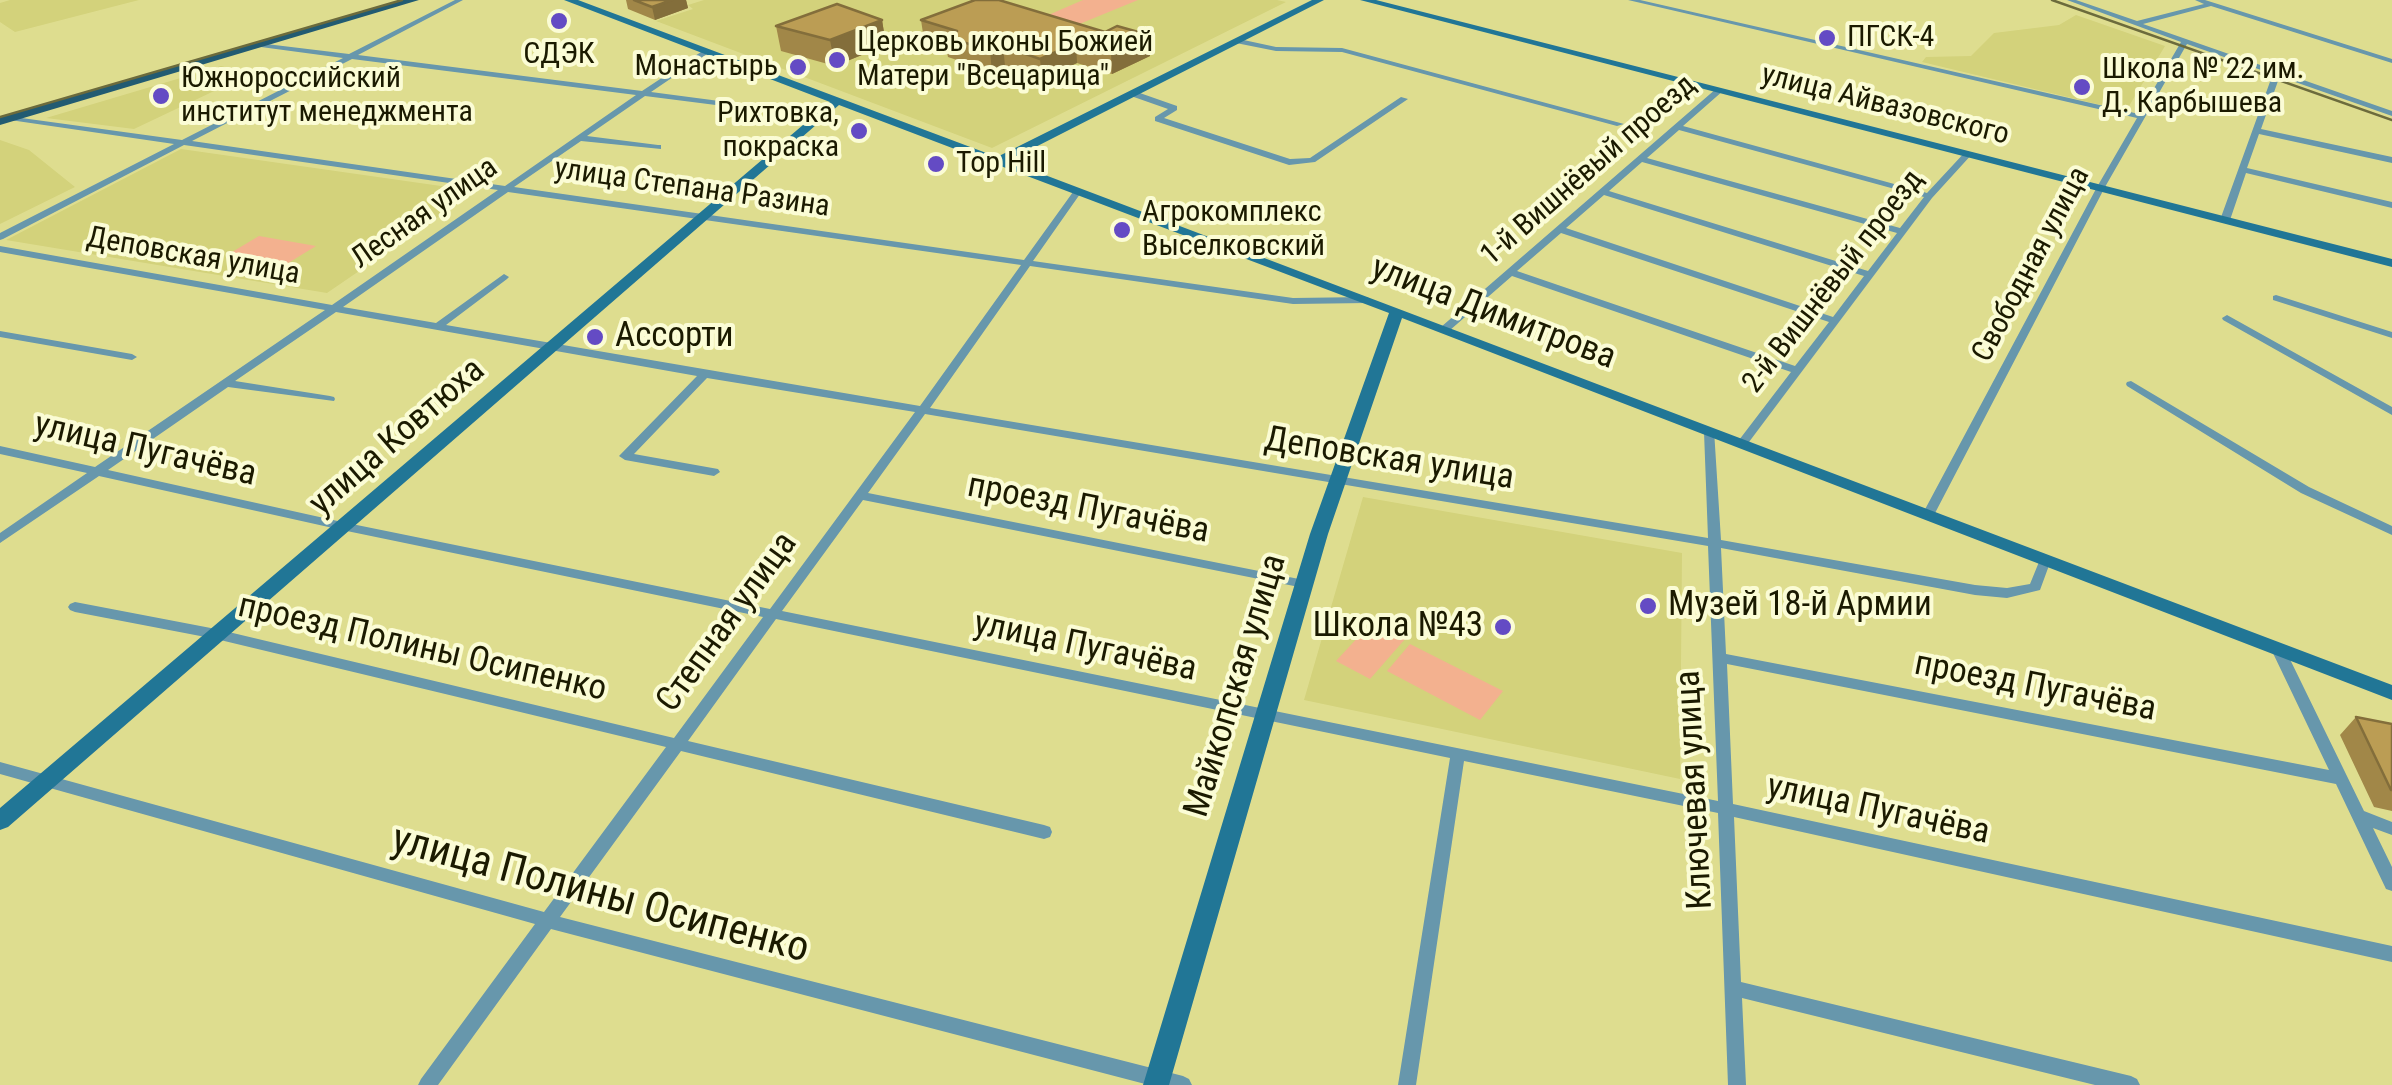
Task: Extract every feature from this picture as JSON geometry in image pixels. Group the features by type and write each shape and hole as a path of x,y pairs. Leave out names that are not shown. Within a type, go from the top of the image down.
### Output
{"main road":[{"path":"3,117 383,0"},
{"path":"3,117 414,0"}],"street":[{"path":"0,236 460,0"},
{"name":"улица Димитрова","path":"569,0 1076,194 1445,329 2392,693"},
{"path":"994,163 1319,0"},
{"name":"улица Айвазовского","path":"1365,0 2392,263"},
{"path":"1630,0 2142,118"},
{"path":"2070,0 2274,81 2392,122"},
{"path":"2198,0 2392,61"},
{"path":"2136,24 2228,0"},
{"path":"1239,40 1276,49 1342,50 1620,124"},
{"path":"261,44 818,116"},
{"path":"2183,45 2392,114"},
{"name":"Свободная улица","path":"1928,515 2101,187 2183,45"},
{"name":"Лесная улица","path":"0,539 704,52"},
{"path":"2225,220 2274,81"},
{"name":"1-й Вишнёвый проезд","path":"1445,329 1720,90"},
{"path":"1134,94 1174,108 1158,119 1290,162 1312,160 1404,99"},
{"name":"улица Ковтюха","path":"0,821 836,102"},
{"name":"улица Степана Разина","path":"3,117 1294,301 1367,300"},
{"path":"1678,126 1928,196"},
{"path":"2258,131 2392,160"},
{"name":"улица Степана Разина","path":"580,138 658,147"},
{"name":"2-й Вишнёвый проезд","path":"1742,444 1928,196 1969,154"},
{"path":"1641,159 1901,232"},
{"path":"2243,170 2392,205"},
{"path":"1602,192 1869,274"},
{"name":"Степная улица","path":"427,1085 1031,262 1076,194"},
{"path":"1560,229 1833,320"},
{"name":"Деповская улица","path":"0,248 705,374 2007,593 2035,587 2045,560"},
{"path":"1511,272 1795,370"},
{"path":"437,327 504,278"},
{"path":"2276,298 2392,336"},
{"name":"Майкопская улица","path":"1157,1082 1304,584 1397,311"},
{"path":"2227,318 2392,412"},
{"path":"0,334 132,357"},
{"path":"705,374 625,456 714,472"},
{"path":"225,384 330,400"},
{"path":"2131,384 2305,490 2392,531"},
{"name":"Ключевая улица","path":"1710,432 1736,988 1737,1085"},
{"name":"улица Пугачёва","path":"0,450 342,526 1458,752 2392,954"},
{"name":"проезд Пугачёва","path":"859,495 1304,584"},
{"name":"проезд Полины Осипенко","path":"75,607 216,634 1044,832"},
{"path":"2278,650 2392,884"},
{"name":"проезд Пугачёва","path":"1720,658 2338,778"},
{"path":"1407,1085 1458,752"},
{"name":"улица Полины Осипенко","path":"0,768 550,921 1157,1082 1183,1085"},
{"path":"2358,815 2392,829"},
{"path":"1736,988 2131,1085"}],"shaded area":[{"path":"139,0 15,32 0,22 0,3"},
{"path":"704,0 1286,2 992,148 656,21 693,9 688,5"},
{"path":"1083,0 1138,0 1077,25 1046,16"},
{"name":"Школа № 22 им. Д. Карбышева","path":"2076,15 2165,46 2126,111 1922,62 1926,57 1971,56 1994,33 2059,25"},
{"name":"Южнороссийский институт менеджмента","path":"221,66 250,74 134,129 46,118"},
{"path":"0,140 29,150 75,187 0,224"},
{"path":"181,149 476,191 327,293 6,240"},
{"path":"259,236 316,246 285,265 227,255"},
{"name":"Школа №43","path":"1363,497 1682,553 1680,779 1304,700"},
{"path":"1373,621 1406,638 1370,679 1336,661"},
{"path":"1410,644 1503,691 1480,720 1387,671"}],"building":[{"path":"634,0 672,0 652,7"},
{"path":"975,0 999,0 1105,32 1117,26 1149,35 1111,53 1076,43 1040,59 1003,46 990,51 945,36 957,31 921,20"},
{"path":"837,4 882,20 830,40 776,26"},
{"path":"2356,717 2392,724 2392,790 2391,790"}],"tram line":[{"path":"0,117 402,0"},
{"path":"2052,0 2392,120"}],"place":[{"name":"СДЭК","path":"559,21"},
{"name":"ПГСК-4","path":"1827,38"},
{"name":"Церковь иконы Божией Матери \"Всецарица\"","path":"837,60"},
{"name":"Монастырь","path":"798,67"},
{"name":"Школа № 22 им. Д. Карбышева","path":"2082,87"},
{"name":"Южнороссийский институт менеджмента","path":"161,96"},
{"name":"Рихтовка, покраска","path":"859,131"},
{"name":"Top Hill","path":"936,164"},
{"name":"Агрокомплекс Выселковский","path":"1122,230"},
{"name":"Ассорти","path":"595,337"},
{"name":"Музей 18-й Армии","path":"1648,606"},
{"name":"Школа №43","path":"1503,627"}]}
